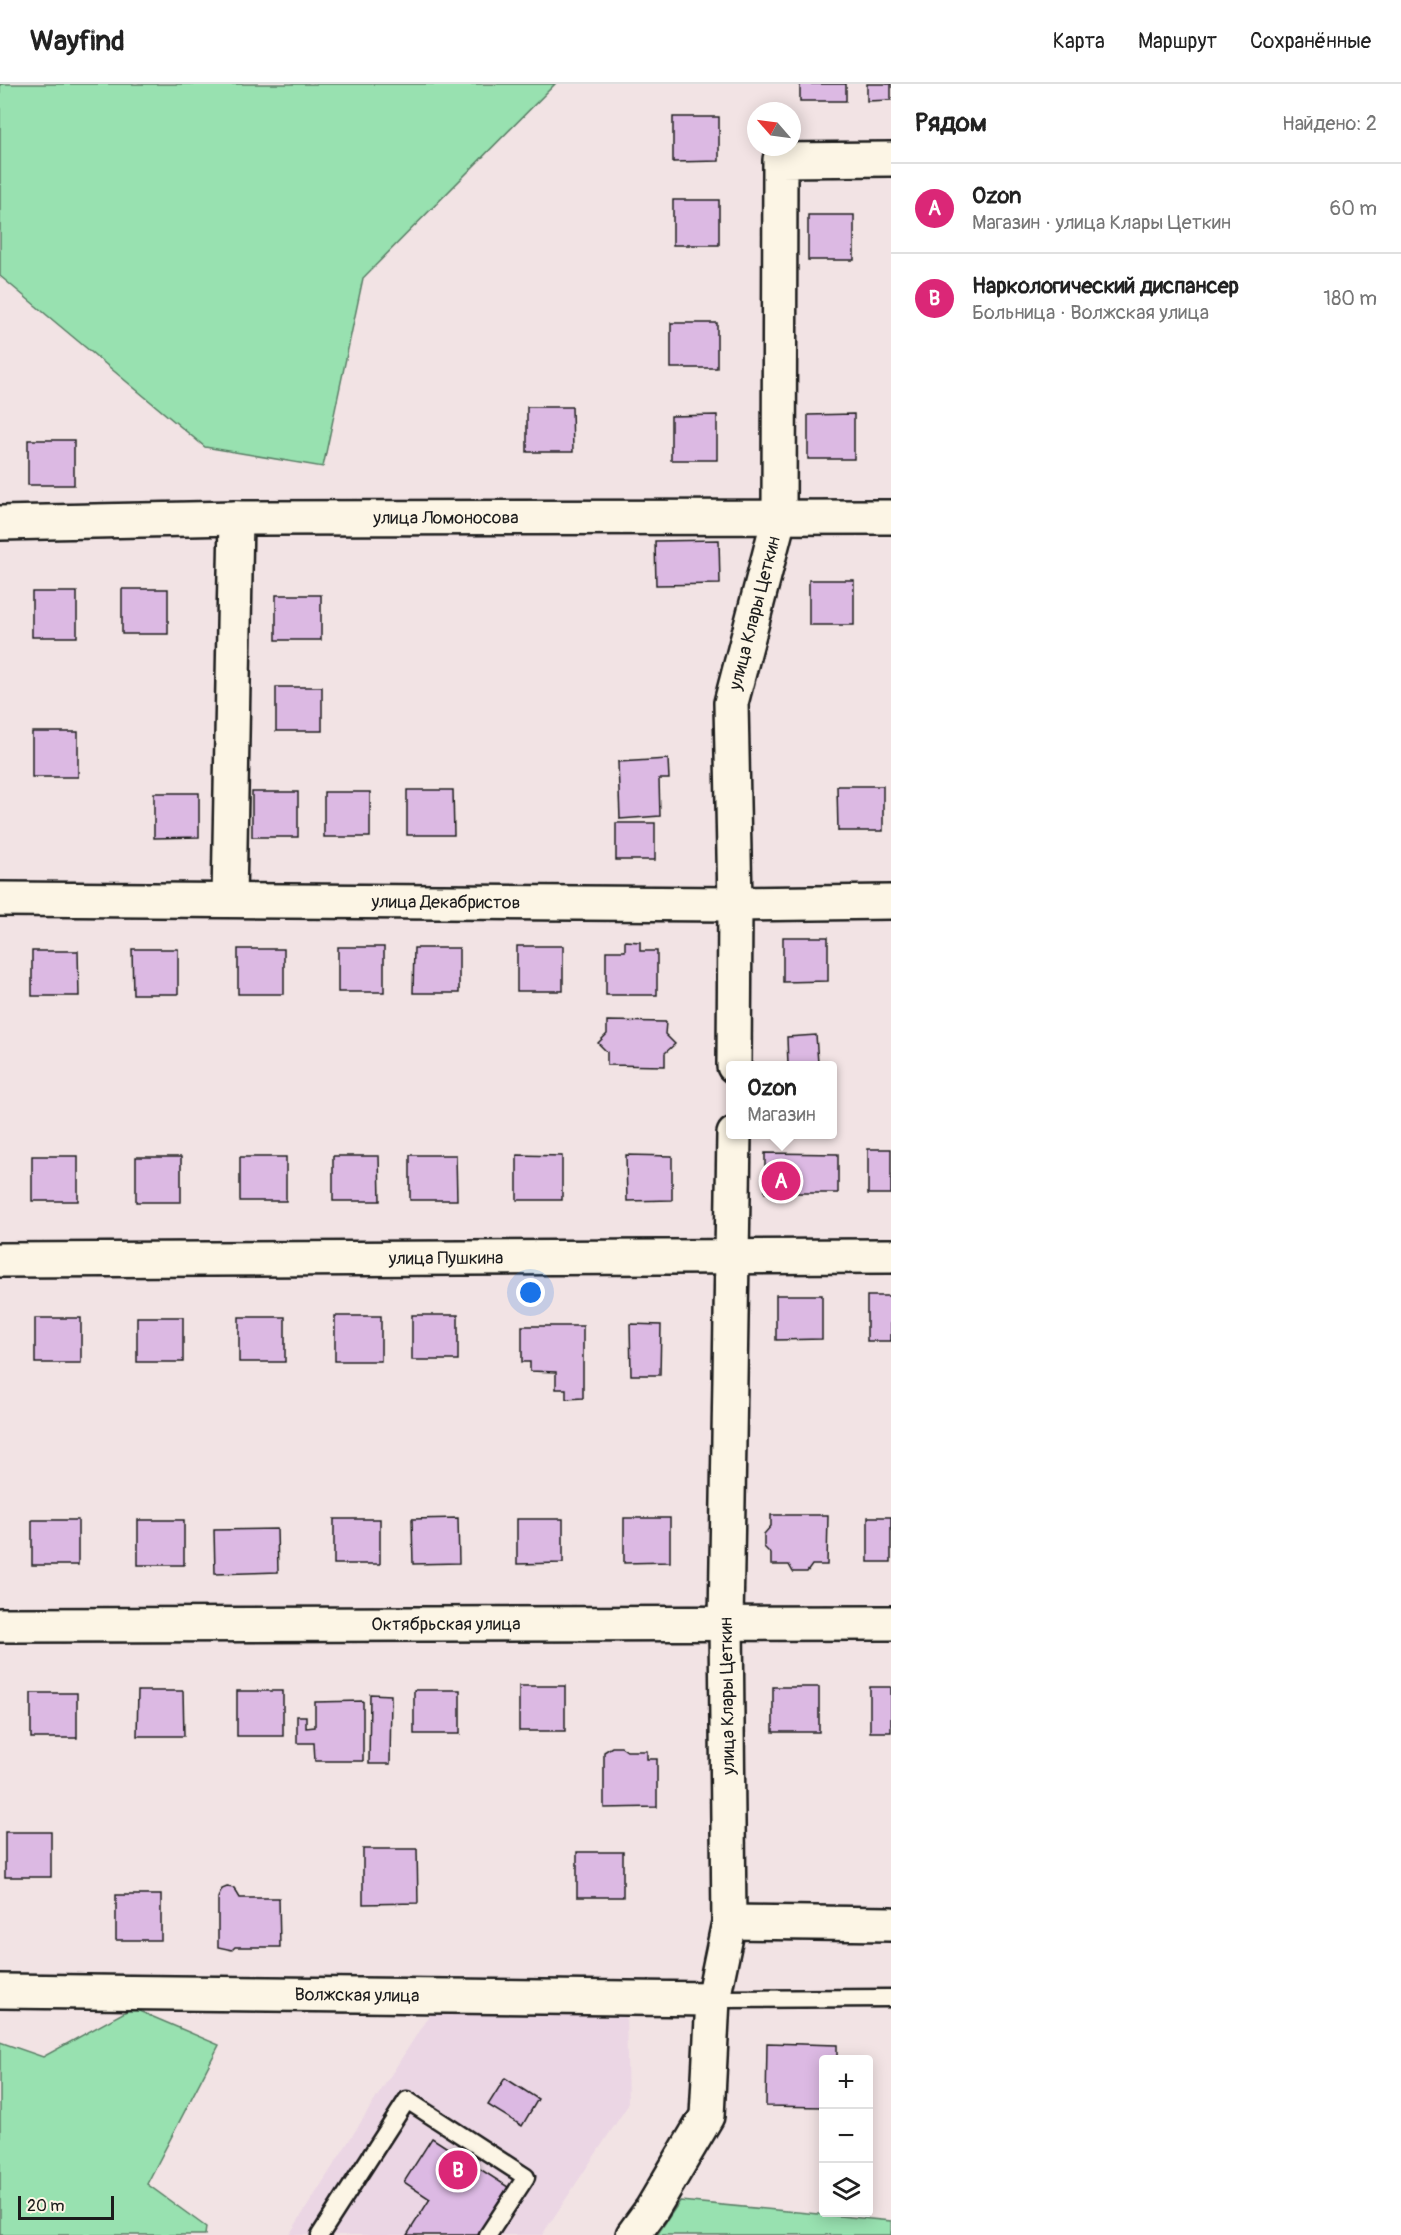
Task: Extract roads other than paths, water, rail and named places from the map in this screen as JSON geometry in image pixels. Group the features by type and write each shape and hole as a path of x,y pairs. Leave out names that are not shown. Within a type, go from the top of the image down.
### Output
{"street":[{"name":"улица Клары Цеткин","path":"734,1061 735,904 730,703 779,518 780,159 891,159"},
{"name":"улица Ломоносова","path":"0,523 236,518 891,518"},
{"path":"229,900 236,518"},
{"name":"улица Декабристов","path":"0,899 735,904 891,902"},
{"name":"улица Клары Цеткин","path":"633,2235 652,2209 707,2116 713,1999 729,1922 726,1622 734,1139"},
{"name":"улица Пушкина","path":"0,1260 891,1256"},
{"name":"Октябрьская улица","path":"0,1625 891,1623"},
{"path":"729,1922 891,1924"},
{"name":"Волжская улица","path":"0,1991 713,1999"}],"lane":[{"path":"713,1999 891,1998"},
{"path":"320,2235 407,2100 526,2176 488,2235"}],"place":[{"name":"Ozon","path":"781,1181"},
{"name":"Наркологический диспансер","path":"458,2170"}]}
